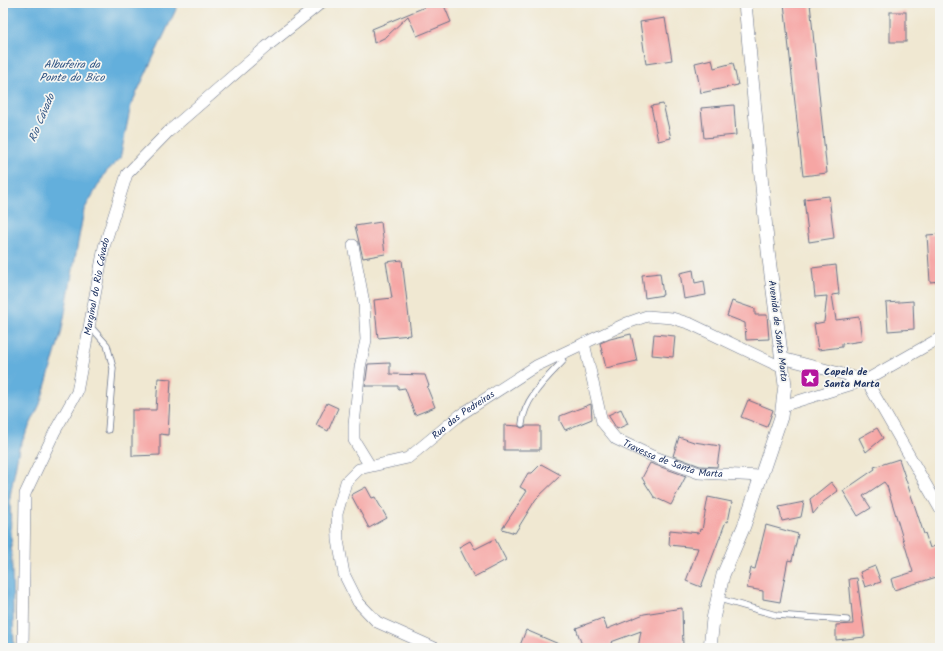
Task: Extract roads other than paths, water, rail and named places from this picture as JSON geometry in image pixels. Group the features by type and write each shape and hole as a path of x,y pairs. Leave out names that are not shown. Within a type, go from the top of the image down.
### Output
{"street":[{"name":"Marginal do Rio Cávado","path":"23,648 25,494 54,431 77,392 104,247 127,174 168,132 266,47 321,3"},
{"name":"Avenida de Santa Marta","path":"710,648 712,619 718,597 724,576 744,526 781,416 785,385 768,251 745,3"},
{"path":"353,245 364,303 366,340 360,367 354,425 354,440 370,466"},
{"name":"Rua das Pedreiras","path":"435,648 376,622 358,602 344,574 338,540 338,514 346,482 358,469 408,458 460,415 536,366 627,323 647,316 672,318 691,324 783,363 866,380"},
{"path":"782,406 866,380 940,338"},
{"name":"Travessa de Santa Marta","path":"584,343 602,422 616,439 652,456 699,473 761,476"},
{"path":"866,380 940,509"}],"lane":[{"path":"90,326 107,345 113,368 108,430"},
{"path":"522,424 523,414 529,402 563,361 559,355"},
{"path":"718,597 723,600 776,615 847,620"}],"water":[{"name":"Albufeira da Ponte do Bico","path":"3,3 179,3 131,105 120,159 106,172 84,210 61,334 40,404 19,448 10,496 14,648 3,648"}],"place":[{"name":"Capela de Santa Marta","path":"810,378"}],"water label":[{"name":"Rio Cávado","path":"42,118"}]}
